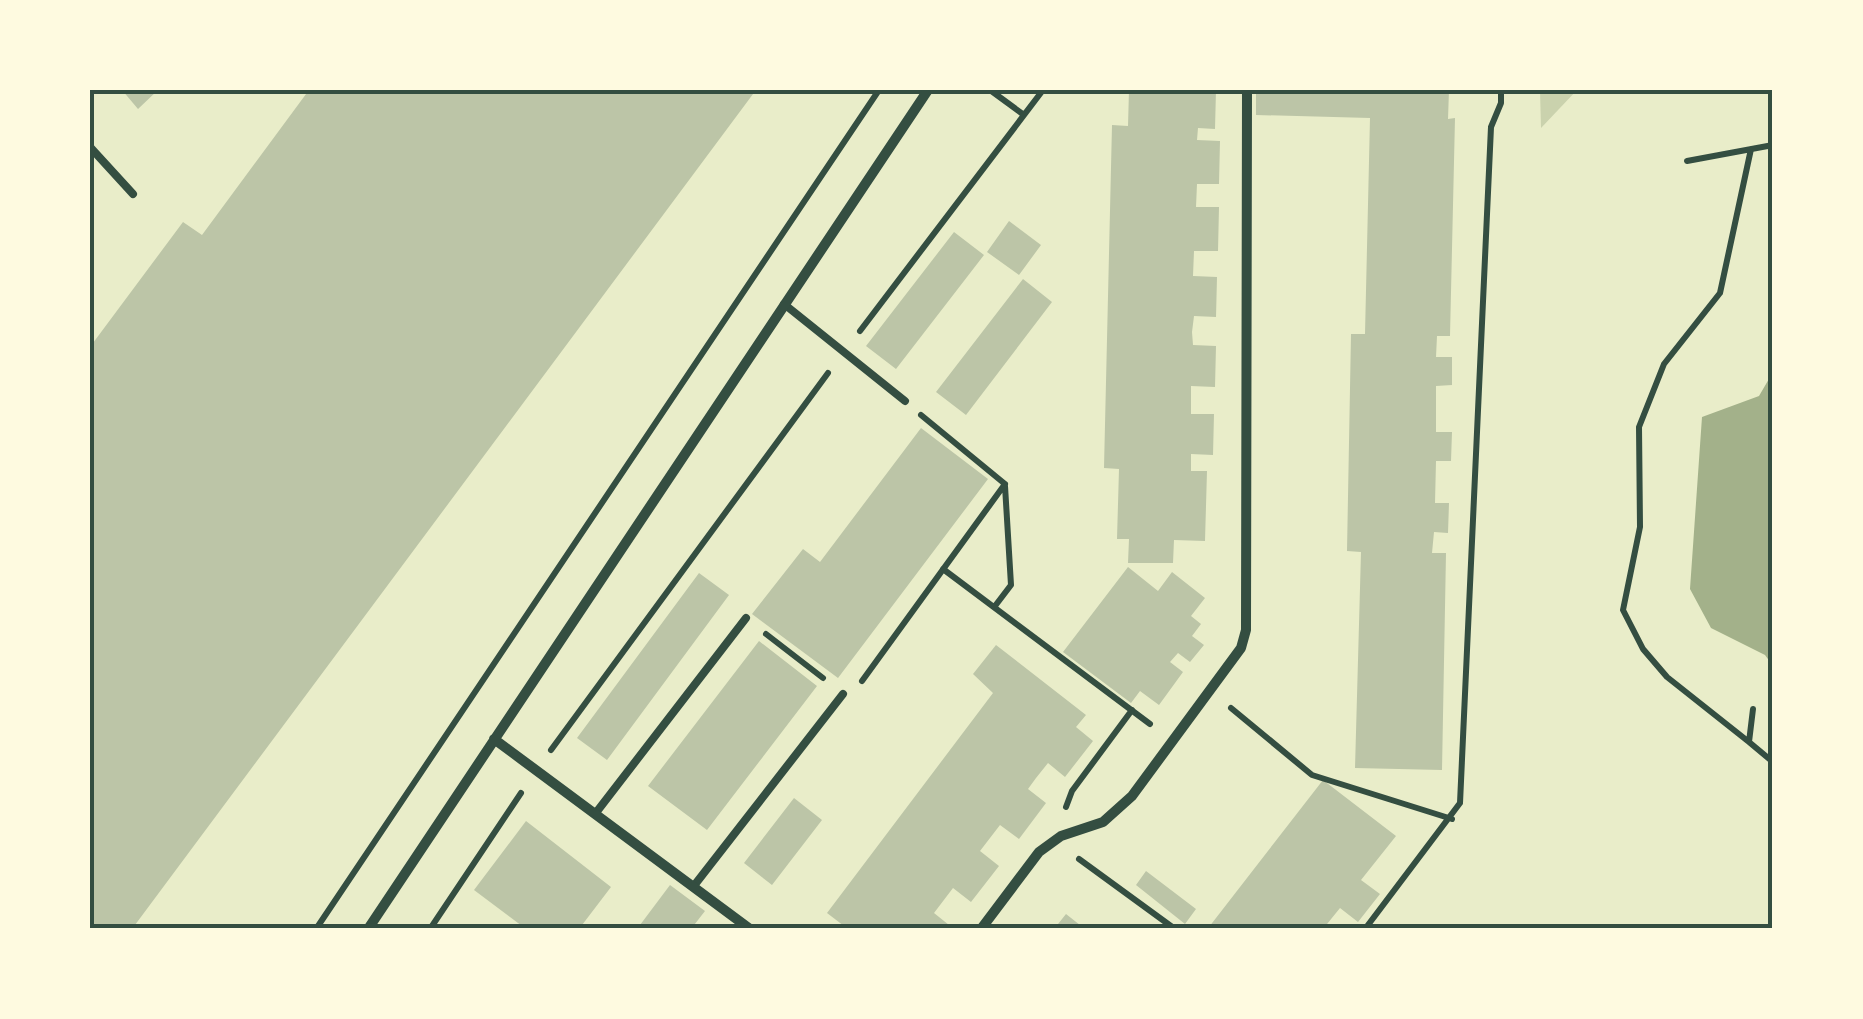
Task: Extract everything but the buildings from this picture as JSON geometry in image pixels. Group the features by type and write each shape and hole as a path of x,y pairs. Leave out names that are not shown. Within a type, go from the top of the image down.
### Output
{"street":[{"path":"368,929 928,90"},
{"path":"981,929 1039,852 1054,840 1103,822 1116,812 1174,742 1241,648 1246,630 1246,90"},
{"path":"494,739 750,929"}],"lane":[{"path":"90,147 133,194"},
{"path":"784,304 905,401"},
{"path":"595,814 746,618"},
{"path":"693,887 844,694"}],"path":[{"path":"316,929 879,90"},
{"path":"990,90 1024,115"},
{"path":"430,929 536,770 1043,90"},
{"path":"1364,929 1452,819 1460,803 1491,126 1502,103 1501,90"},
{"path":"1687,161 1773,145"},
{"path":"1751,149 1720,293 1664,364 1639,427 1640,527 1623,610 1644,649 1667,677 1773,762"},
{"path":"905,401 1005,484 1011,585 995,606"},
{"path":"746,618 844,694 859,685 1005,484"},
{"path":"943,570 1174,742"},
{"path":"1211,692 1312,775 1452,819"},
{"path":"1749,742 1753,708"},
{"path":"1072,790 1132,710"},
{"path":"1054,840 1175,929"}],"shaded area":[{"path":"1540,90 1577,90 1541,128"},
{"path":"1773,372 1773,666 1765,655 1711,628 1690,589 1702,417 1759,396"}]}
